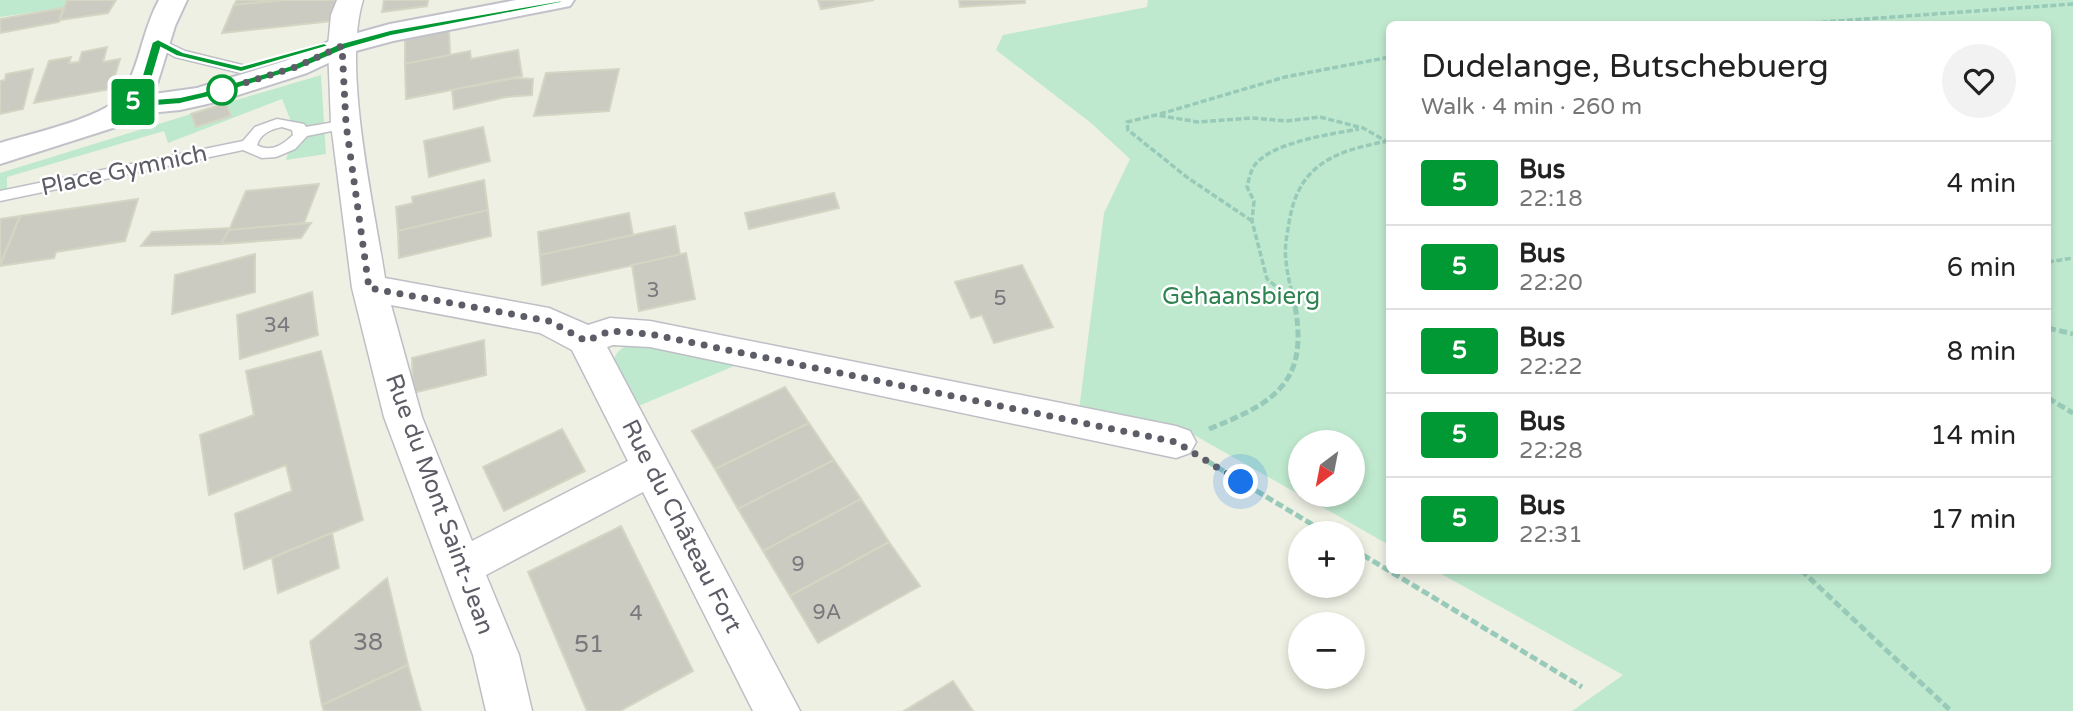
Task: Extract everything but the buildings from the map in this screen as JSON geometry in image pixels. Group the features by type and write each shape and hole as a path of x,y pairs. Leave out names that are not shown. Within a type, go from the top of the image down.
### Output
{"main road":[{"path":"137,97 173,0"},
{"path":"342,46 431,23 560,0"},
{"name":"Place Gymnich","path":"0,154 111,118 137,97 324,46 342,46"},
{"name":"Place Gymnich","path":"137,97 180,101 205,95 296,67 342,46"}],"street":[{"name":"Rue du Mont Saint-Jean","path":"350,0 345,15 342,46 346,124 369,288 403,417 496,655 509,711"},
{"path":"369,288 549,321 586,341 610,331 650,334 1176,442"},
{"name":"Rue du Château Fort","path":"586,341 777,711"},
{"path":"463,566 652,468"}],"lane":[{"path":"158,42 180,54 241,69"},
{"name":"Place Gymnich","path":"0,196 249,144 255,134 276,124 296,125 301,133"},
{"name":"Place Gymnich","path":"249,144 258,153 274,152 295,143 301,133 346,124"}],"path":[{"path":"1838,21 2073,4"},
{"path":"1252,221 1223,204 1128,130 1127,122 1285,78 1386,58"},
{"path":"1156,115 1198,122 1252,118 1286,121 1320,117 1363,128 1386,140"},
{"path":"1295,302 1267,279 1252,221 1254,201 1247,187 1255,164 1270,154 1317,136 1363,128"},
{"path":"1176,442 1262,407 1291,376 1299,347 1295,302 1285,261 1289,217 1299,186 1316,165 1351,149 1386,141"},
{"path":"2051,262 2073,258"},
{"path":"2051,329 2073,334"},
{"path":"2051,400 2073,413"},
{"path":"1176,442 1307,521"},
{"path":"1365,556 1386,569"},
{"path":"1394,574 1582,687"},
{"path":"1805,574 1951,711"}],"green space":[{"path":"0,0 67,0 63,8 0,17"},
{"name":"Gehaansbierg","path":"1148,0 2073,0 2073,711 1572,711 1623,675 1441,574 2051,574 2051,21 1386,21 1386,543 1365,531 1365,521 1347,521 1324,508 1365,508 1365,430 1288,430 1288,488 1194,435 1079,410 1104,213 1130,159 1091,123 996,50 1003,35 1147,7"},
{"path":"321,75 326,154 286,160 290,146 295,143 292,124 282,99 168,143 164,131 7,177 7,194 0,196 0,173 191,114 196,127 230,116 226,103"},
{"path":"633,343 739,364 636,407 613,362 620,350"}],"bus line":[{"name":"5","path":"324,46 241,69 180,54 158,42 143,89 131,104 180,101 205,95 296,67 342,46 390,33 560,0"}],"route":[{"path":"222,90 296,67 342,46 346,124 369,288 549,321 586,341 610,331 650,334 1176,442 1241,482"}]}
